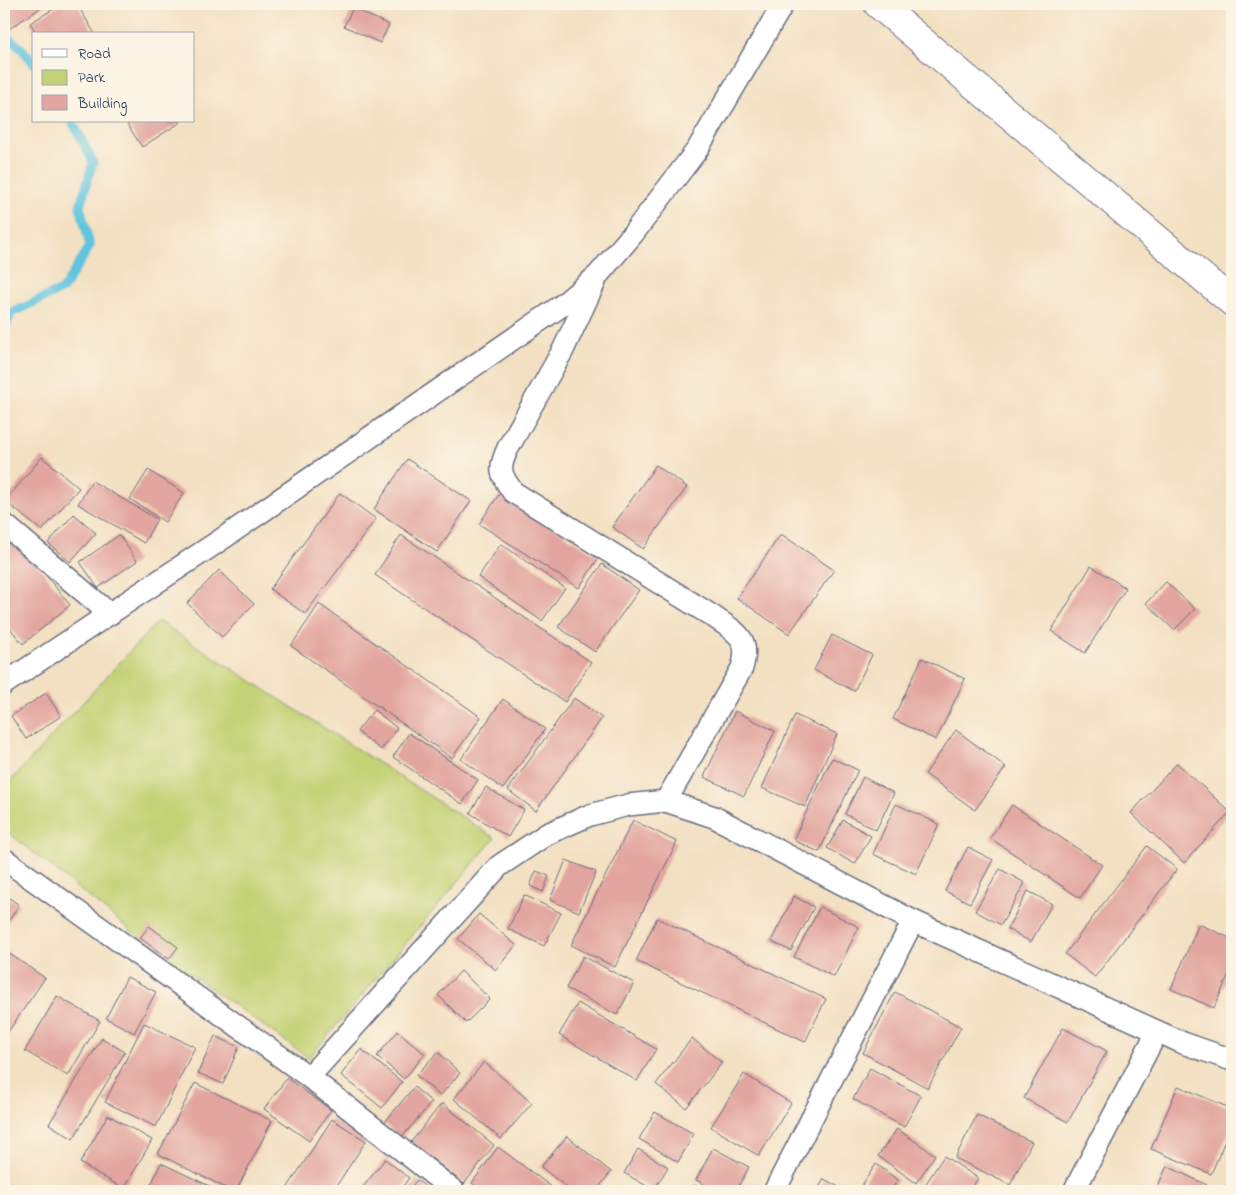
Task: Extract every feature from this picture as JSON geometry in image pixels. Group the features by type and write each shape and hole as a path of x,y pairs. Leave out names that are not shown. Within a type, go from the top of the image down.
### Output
{"highway":[{"path":"878,4 1232,302"}],"street":[{"path":"4,684 110,614 561,306 598,276 697,150 783,4"},
{"path":"598,276 563,350 508,448 502,461 501,472 505,481 514,492 714,617 737,633 744,642 746,650 742,668 666,800"},
{"path":"4,524 110,614"},
{"path":"308,1077 499,866 547,834 590,815 628,805 666,800 714,817 913,921 1157,1032 1232,1060"},
{"path":"4,859 308,1077 454,1191"},
{"path":"776,1188 913,921"},
{"path":"1074,1191 1157,1032"}],"green space":[{"path":"158,621 495,838 309,1058 169,959 177,947 140,938 4,829 4,788"}],"building":[{"path":"4,4 46,4 9,29 4,21"},
{"path":"62,4 77,4 94,32 36,32 30,23"},
{"path":"353,8 389,25 380,43 344,26"},
{"path":"126,122 181,122 142,147"},
{"path":"42,457 79,488 42,531 5,501"},
{"path":"407,459 471,501 437,552 374,509"},
{"path":"656,465 687,487 643,549 612,527"},
{"path":"148,470 184,493 165,522 130,499"},
{"path":"92,481 157,519 144,543 78,504"},
{"path":"340,493 376,519 305,614 270,589"},
{"path":"500,493 599,557 579,588 479,524"},
{"path":"74,514 96,533 70,562 48,543"},
{"path":"781,534 834,570 789,634 737,598"},
{"path":"13,535 70,605 23,644 4,621 4,542"},
{"path":"119,535 137,561 98,588 80,562"},
{"path":"401,535 591,662 565,702 375,575"},
{"path":"501,544 565,588 542,621 478,577"},
{"path":"602,564 639,590 595,652 558,627"},
{"path":"1091,566 1126,588 1085,653 1051,631"},
{"path":"219,570 254,604 222,637 187,603"},
{"path":"1166,582 1195,609 1174,630 1146,603"},
{"path":"319,604 481,717 452,758 291,646"},
{"path":"832,635 872,655 854,691 814,670"},
{"path":"922,658 965,679 936,740 893,719"},
{"path":"46,693 61,716 26,739 11,716"},
{"path":"574,698 602,718 536,811 508,790"},
{"path":"503,699 545,729 503,789 461,759"},
{"path":"374,710 397,728 381,750 357,731"},
{"path":"735,711 775,731 744,796 704,777"},
{"path":"795,715 837,734 805,807 762,788"},
{"path":"956,730 1006,767 975,810 925,774"},
{"path":"409,733 478,780 462,804 393,757"},
{"path":"832,758 858,770 819,852 793,840"},
{"path":"1177,763 1230,812 1184,863 1131,813"},
{"path":"863,777 894,793 876,830 845,814"},
{"path":"486,787 524,810 508,837 470,813"},
{"path":"896,804 939,824 916,874 873,854"},
{"path":"1012,805 1102,865 1080,898 990,838"},
{"path":"633,820 677,842 615,967 571,945"},
{"path":"843,820 871,836 855,864 827,848"},
{"path":"1147,846 1177,869 1095,977 1065,954"},
{"path":"968,847 993,860 970,903 945,891"},
{"path":"566,860 596,872 579,912 550,900"},
{"path":"1000,869 1025,883 1001,925 975,911"},
{"path":"536,871 549,876 543,892 530,886"},
{"path":"1028,891 1052,904 1031,942 1007,929"},
{"path":"4,894 19,905 6,925 4,924"},
{"path":"524,895 561,913 544,946 508,929"},
{"path":"794,896 814,907 791,951 771,941"},
{"path":"820,907 859,927 834,977 794,957"},
{"path":"479,914 516,945 496,970 458,939"},
{"path":"657,918 826,999 805,1042 636,961"},
{"path":"1199,924 1232,939 1232,967 1214,1008 1171,989"},
{"path":"149,926 178,947 169,959 140,938"},
{"path":"4,950 45,978 6,1035 4,1033"},
{"path":"583,956 634,983 617,1015 566,988"},
{"path":"461,971 490,999 466,1023 438,995"},
{"path":"127,977 156,992 134,1033 106,1018"},
{"path":"895,992 961,1027 928,1088 863,1053"},
{"path":"57,996 100,1021 68,1076 25,1051"},
{"path":"578,1003 656,1049 637,1081 559,1035"},
{"path":"144,1023 195,1047 156,1127 105,1102"},
{"path":"1063,1028 1107,1051 1068,1122 1024,1098"},
{"path":"398,1031 425,1054 404,1079 377,1056"},
{"path":"215,1036 239,1047 223,1084 198,1073"},
{"path":"102,1038 125,1052 73,1139 49,1124"},
{"path":"692,1038 722,1063 686,1108 656,1084"},
{"path":"361,1049 402,1082 382,1108 341,1075"},
{"path":"438,1052 460,1073 440,1096 416,1075"},
{"path":"484,1062 532,1103 501,1139 454,1099"},
{"path":"870,1068 921,1096 904,1127 853,1099"},
{"path":"744,1074 791,1103 759,1156 711,1127"},
{"path":"287,1078 331,1110 309,1141 264,1109"},
{"path":"195,1083 272,1121 236,1191 232,1191 158,1154"},
{"path":"1178,1086 1232,1109 1232,1124 1211,1174 1151,1149"},
{"path":"414,1087 432,1102 401,1138 384,1123"},
{"path":"442,1103 494,1145 464,1184 411,1142"},
{"path":"655,1112 694,1134 678,1162 639,1139"},
{"path":"108,1115 152,1140 124,1189 80,1163"},
{"path":"977,1115 1032,1142 1010,1185 955,1158"},
{"path":"332,1119 366,1141 333,1191 286,1190"},
{"path":"897,1129 935,1155 916,1183 878,1156"},
{"path":"567,1136 611,1172 596,1191 571,1191 541,1167"},
{"path":"498,1147 557,1191 483,1191 472,1183"},
{"path":"713,1148 749,1167 736,1191 718,1191 696,1180"},
{"path":"638,1149 668,1167 654,1190 624,1173"},
{"path":"944,1156 978,1178 970,1191 921,1191"},
{"path":"385,1159 409,1178 399,1191 360,1191"},
{"path":"161,1163 220,1191 148,1191"},
{"path":"876,1164 898,1180 890,1191 858,1191"},
{"path":"1167,1166 1207,1185 1204,1191 1156,1190"},
{"path":"824,1179 846,1191 817,1191"},
{"path":"417,1180 431,1191 408,1191"},
{"path":"694,1185 705,1191 691,1191"}],"waterway":[{"path":"4,34 22,49 32,62"},
{"path":"4,333 11,313 63,289 90,246 80,206 93,162 73,122"}]}
